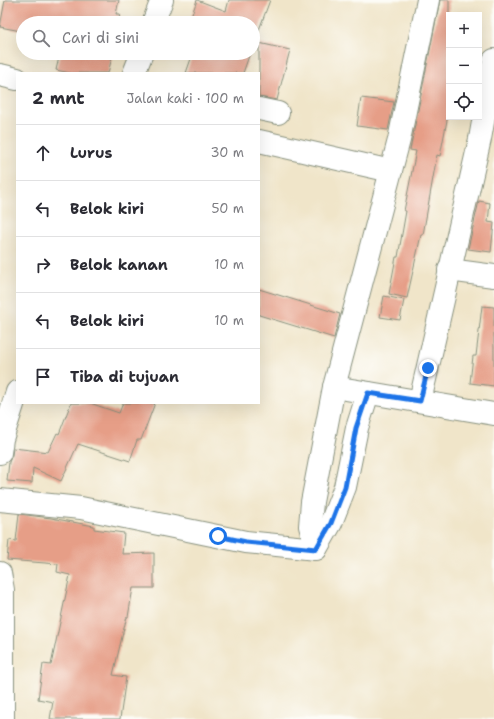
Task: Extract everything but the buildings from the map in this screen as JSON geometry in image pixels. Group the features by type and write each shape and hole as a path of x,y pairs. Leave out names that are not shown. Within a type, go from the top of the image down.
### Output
{"street":[{"path":"156,16 162,0"},
{"path":"316,549 310,526 312,502 334,387 399,140 428,0"},
{"path":"134,72 139,60"},
{"path":"420,401 449,270 487,140 494,60"},
{"path":"0,75 16,79"},
{"path":"260,141 391,171"},
{"path":"449,270 494,276"},
{"path":"334,387 494,414"},
{"path":"316,549 331,523 345,487 356,428 368,393"},
{"path":"0,453 2,439 16,395"},
{"path":"0,500 81,508 246,542 316,549"},
{"path":"0,573 3,590 2,719"}],"route":[{"path":"218,536 246,542 316,549 331,523 345,487 356,428 368,393 420,401 428,368"}]}
